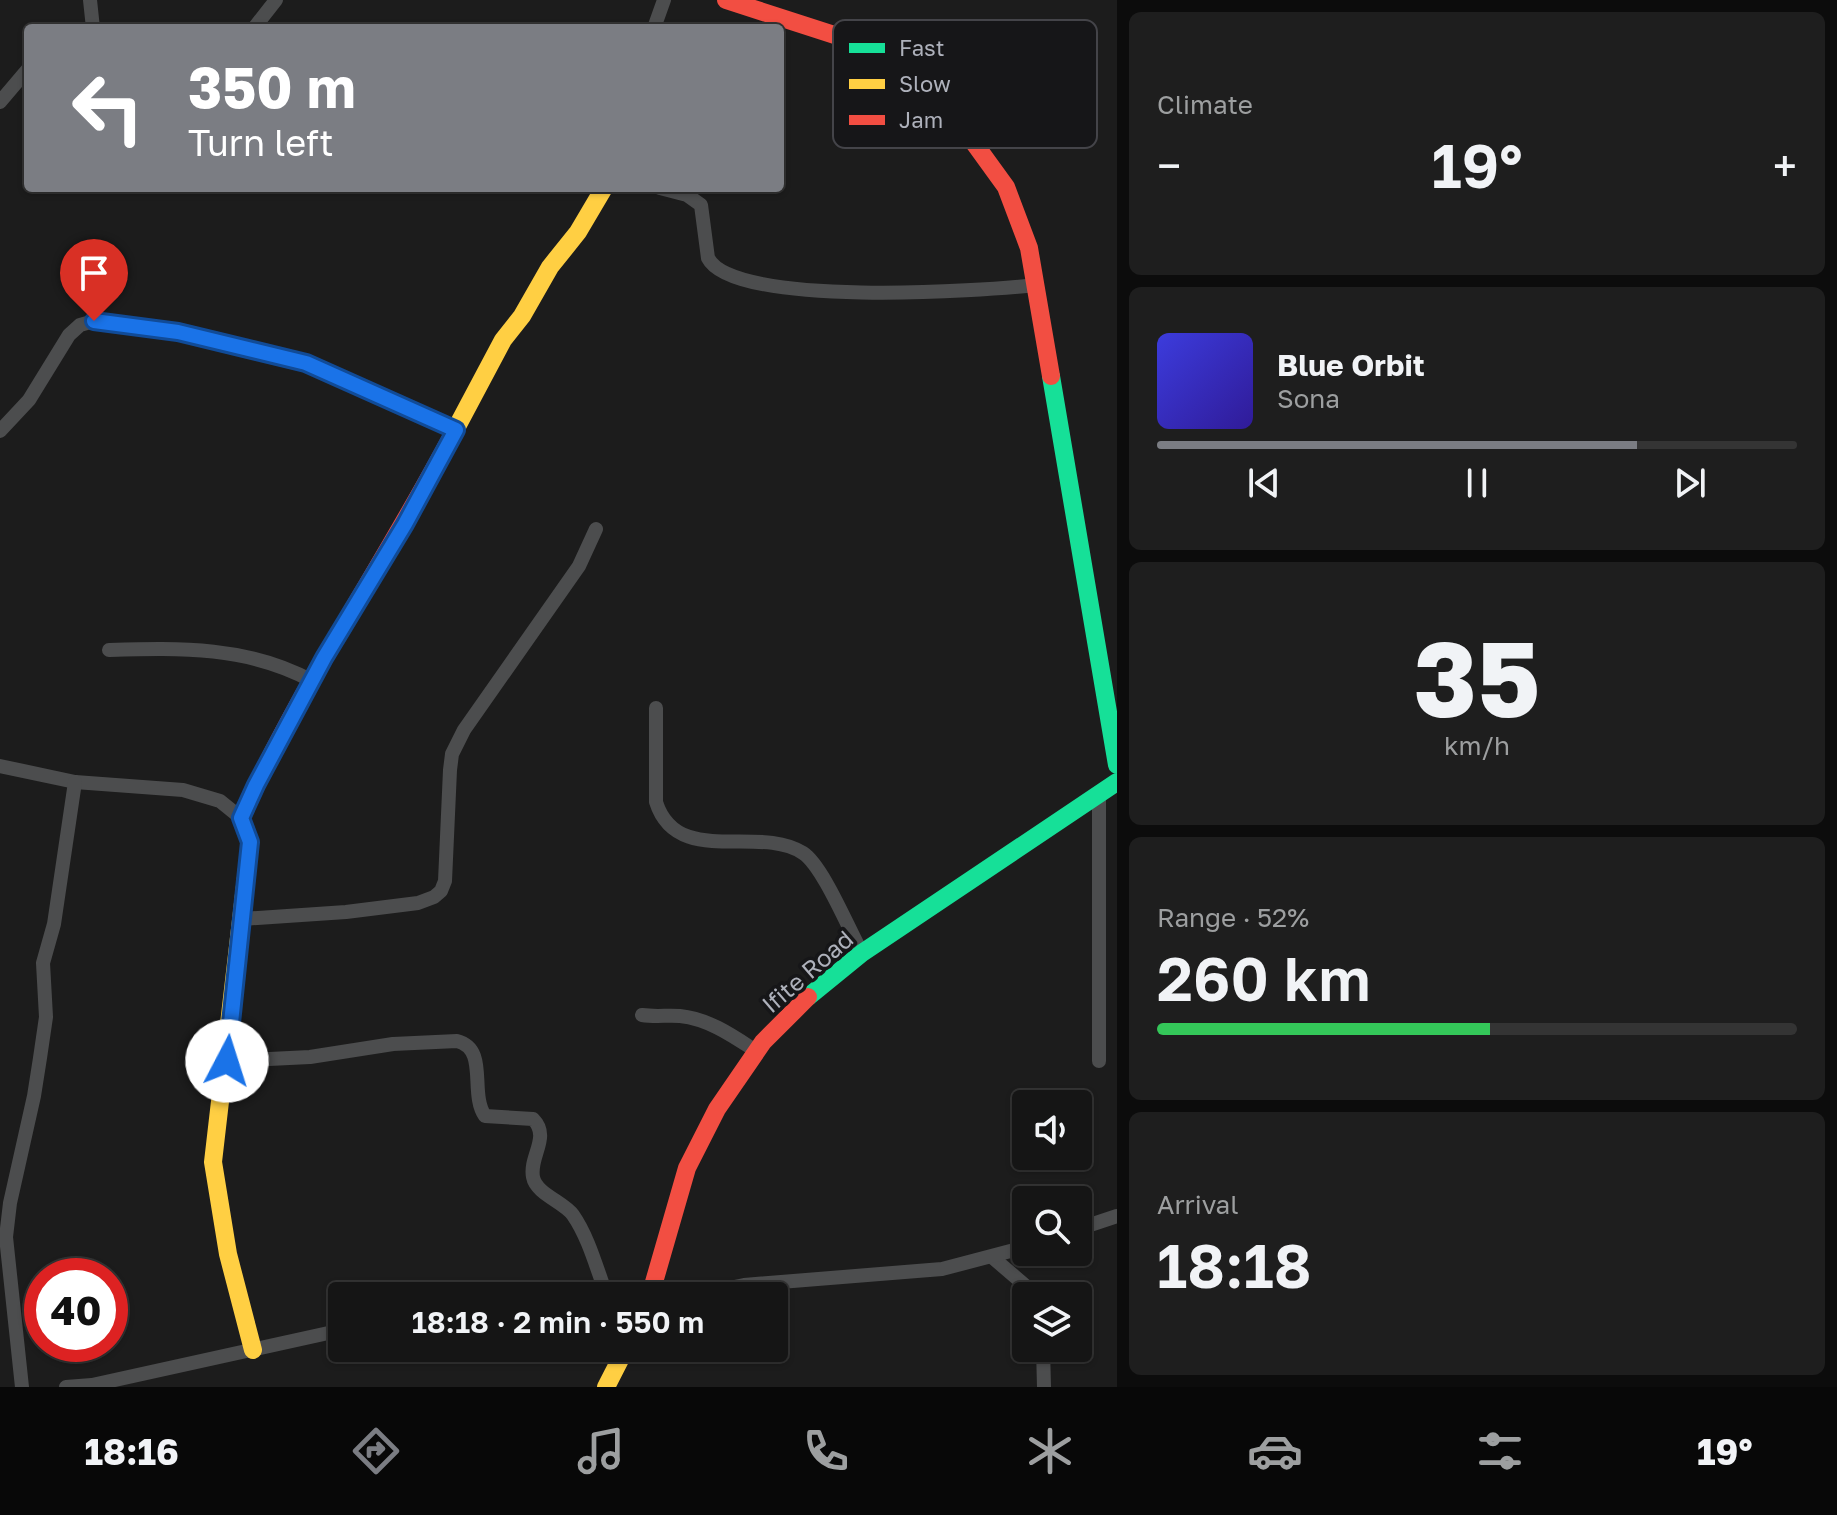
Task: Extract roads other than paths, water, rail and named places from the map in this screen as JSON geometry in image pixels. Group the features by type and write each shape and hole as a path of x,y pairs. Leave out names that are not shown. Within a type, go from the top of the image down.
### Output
{"street":[{"path":"90,0 93,24"},
{"path":"257,24 276,0"},
{"path":"655,24 664,0"},
{"path":"726,0 833,35"},
{"path":"0,102 24,74"},
{"path":"978,148 1006,187 1029,248 1117,765"},
{"path":"241,818 312,681 405,524 503,340 522,316 550,267 578,232 602,192"},
{"path":"675,192 687,195 701,205 708,258 712,265 726,273 773,287 832,292 927,292 982,291 1036,285"},
{"path":"0,431 29,400 69,335 80,325 94,321 178,332 306,363 456,430"},
{"path":"242,919 346,912 418,903 441,891 445,881 452,754 464,730 579,566 596,529"},
{"path":"109,650 175,648 222,651 262,659 312,681"},
{"path":"656,708 656,802 661,816 670,827 680,834 698,839 770,844 791,847 804,854 825,883 862,953"},
{"path":"0,766 75,782 183,790 220,801 241,818 250,842 213,1162 228,1254 253,1350"},
{"path":"22,1387 6,1237 10,1203 38,1071 46,1017 43,963 56,912 75,782"},
{"name":"Ifite Road","path":"654,1282 687,1168 717,1109 756,1051 811,994 862,953 1117,782"},
{"path":"1099,795 1099,1061"},
{"path":"642,1015 695,1019 756,1051"},
{"path":"227,1061 310,1057 393,1044 466,1043 473,1049 479,1100 485,1116 533,1119 538,1124 541,1142 532,1176 536,1184 573,1214 601,1282"},
{"path":"1092,1224 1117,1216"},
{"path":"781,1282 942,1269 1012,1251"},
{"path":"992,1257 1021,1282"},
{"path":"66,1387 92,1385 328,1333"},
{"path":"606,1387 619,1362"},
{"path":"1043,1362 1044,1387"}]}
